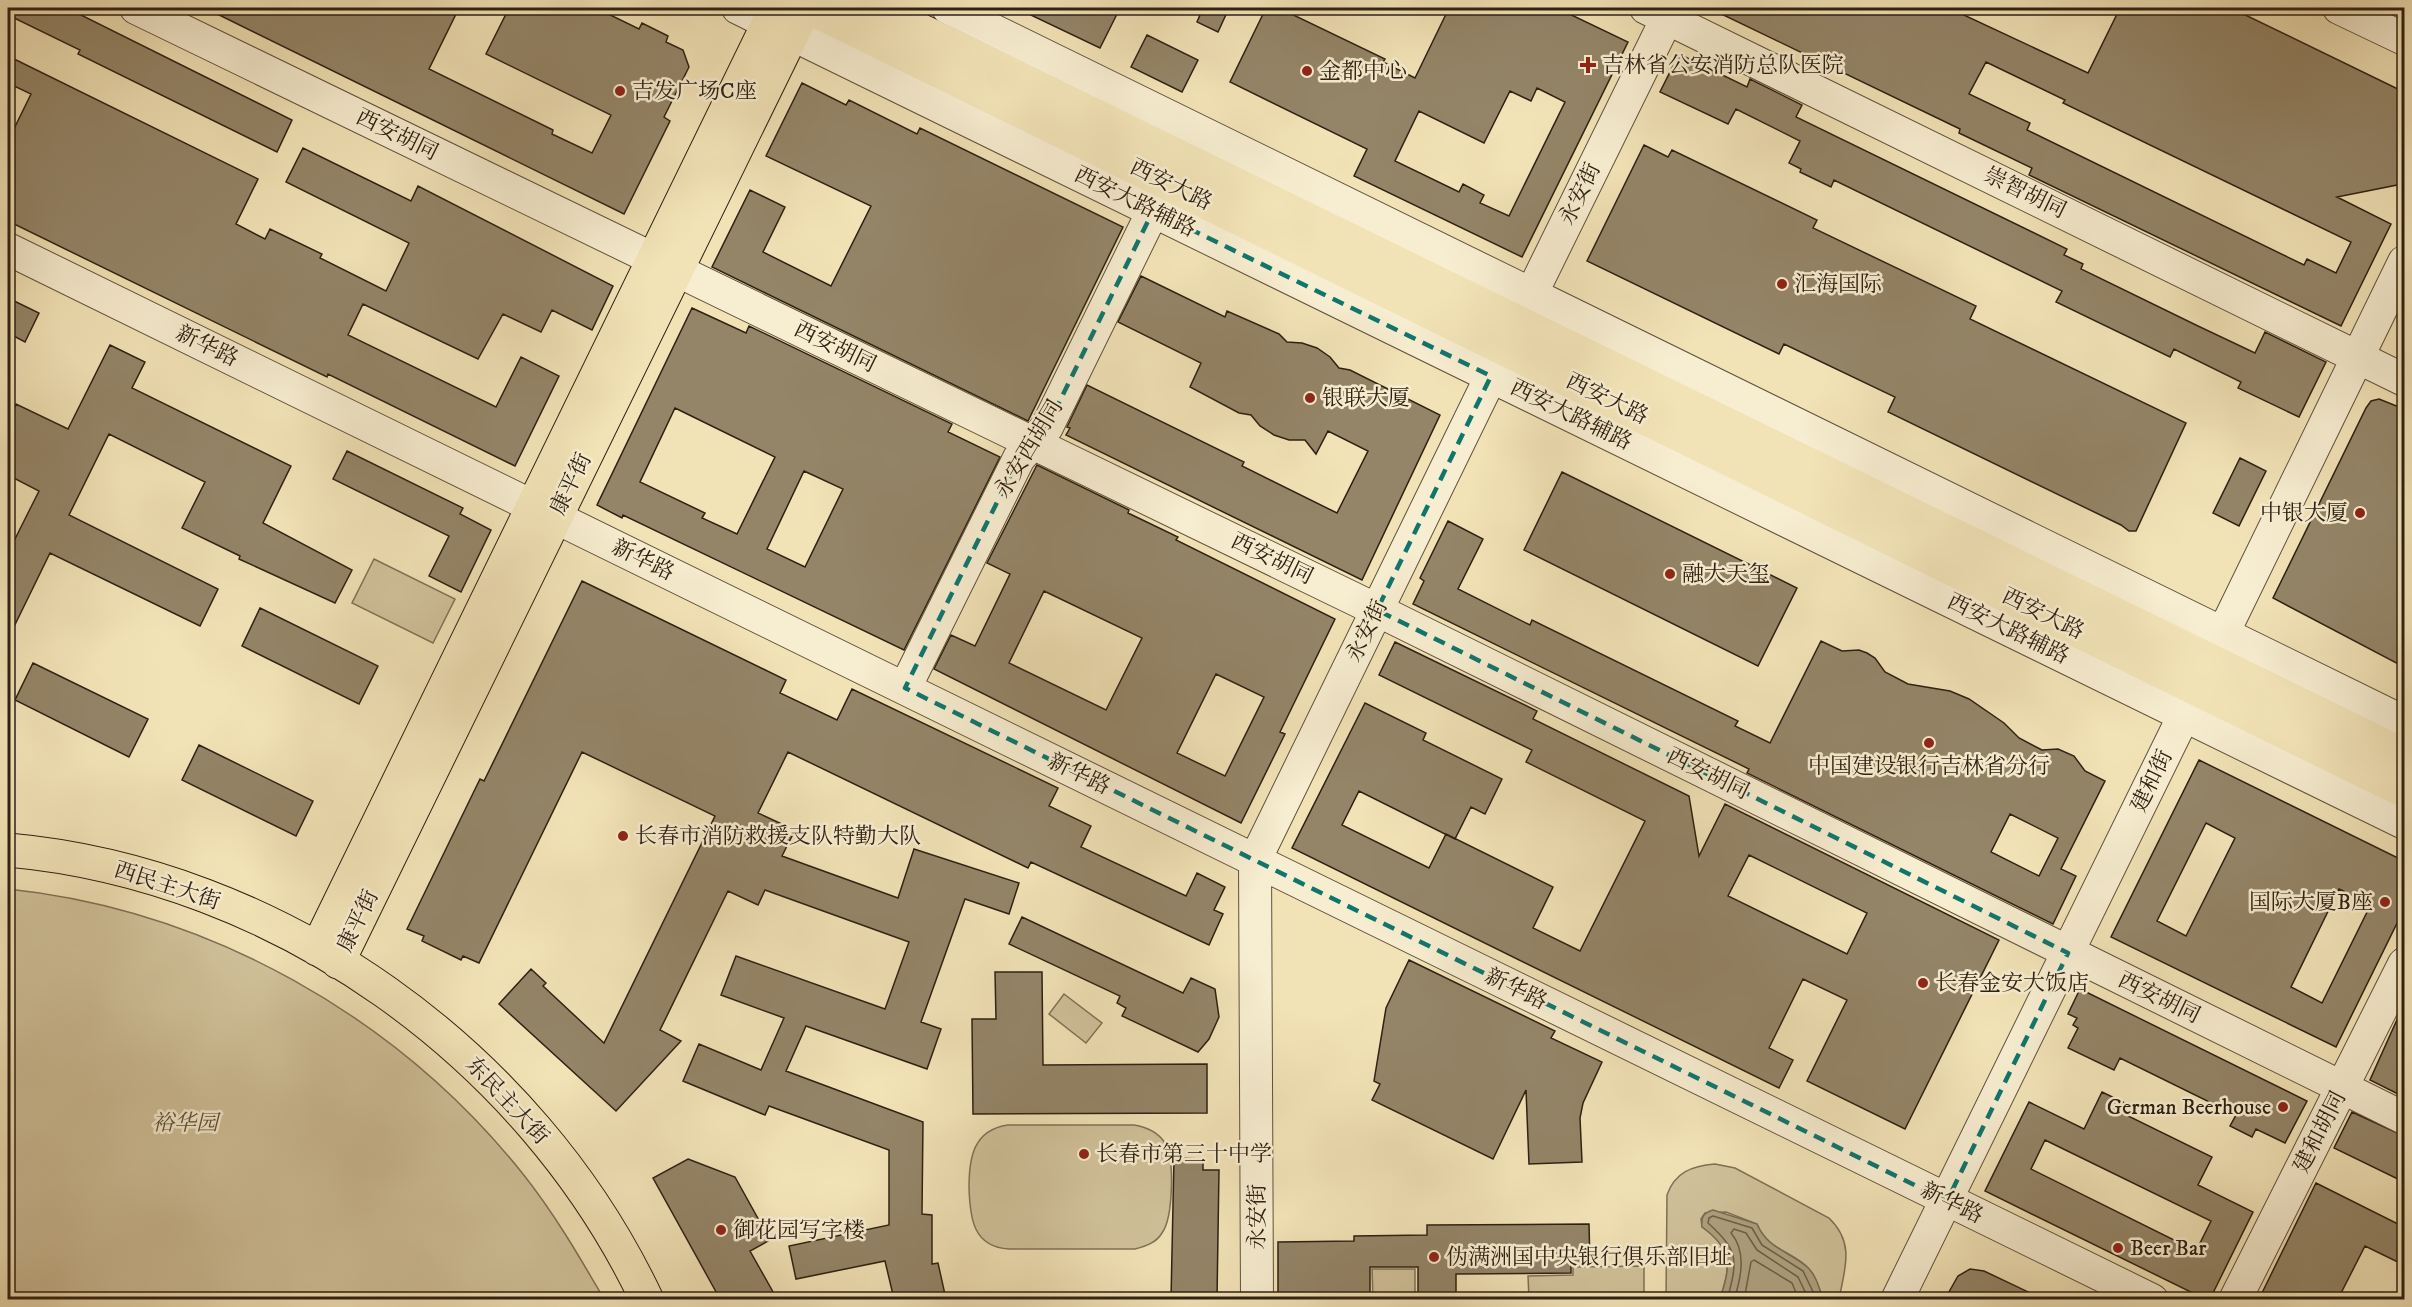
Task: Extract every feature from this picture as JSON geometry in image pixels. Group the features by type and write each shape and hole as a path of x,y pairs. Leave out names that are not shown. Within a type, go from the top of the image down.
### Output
{"main road":[{"name":"西安大路","path":"875,8 1511,335 2204,675 2404,791"},
{"name":"康平街","path":"328,955 665,265 790,16"},
{"name":"西安大路","path":"790,16 1511,335"},
{"name":"西安大路","path":"2204,675 2404,756"},
{"name":"西民主大街","path":"8,850 67,859 169,884 248,914 328,955"},
{"name":"东民主大街","path":"328,955 402,1004 444,1036 519,1110 585,1192 613,1236 647,1299"}],"street":[{"name":"西安胡同","path":"136,8 1377,610 2404,1118"},
{"name":"西安大路辅路","path":"738,8 790,16 1153,211 1511,335"},
{"name":"西安大路辅路","path":"948,8 1511,335 2204,675 2404,823"},
{"path":"2339,8 2404,39"},
{"name":"永安街","path":"1257,1299 1255,860 1511,335 1662,11"},
{"name":"崇智胡同","path":"1662,11 2404,380"},
{"name":"永安西胡同","path":"905,688 1019,458 1047,427 1153,211"},
{"name":"新华路","path":"8,249 1947,1201 2152,1299"},
{"name":"建和街","path":"1897,1299 1947,1201 2404,262"},
{"name":"西安大路辅路","path":"2204,675 2404,722"},
{"name":"建和胡同","path":"2235,1299 2404,964"}],"highlighted area":[{"path":"1153,211 1491,376 1377,610 2068,953 1947,1201 905,688 1019,458 1047,427"}],"green space":[{"path":"374,559 455,599 433,643 352,603"},
{"name":"裕华园","path":"8,889 82,901 155,920 226,947 293,980 357,1020 418,1066 473,1117 523,1174 545,1204 604,1299 8,1299"},
{"path":"1064,994 1102,1023 1086,1043 1049,1014"},
{"path":"1008,1125 1134,1125 1159,1136 1165,1143 1170,1162 1169,1215 1162,1233 1154,1242 1135,1249 1009,1249 997,1247 981,1237 976,1229 971,1210 969,1177 975,1147 987,1133"},
{"path":"1715,1164 1735,1168 1829,1218 1837,1227 1845,1246 1845,1266 1839,1299 1823,1299 1809,1269 1774,1246 1757,1224 1726,1212 1705,1213 1701,1219 1702,1227 1719,1243 1727,1258 1726,1276 1720,1299 1666,1300 1667,1195 1670,1187 1685,1172 1699,1166"},
{"path":"1644,1266 1644,1299 1529,1299 1528,1276 1573,1275 1573,1267"},
{"path":"1372,1269 1415,1269 1415,1299 1373,1299"}],"water":[{"path":"1713,1210 1757,1224 1766,1239 1809,1269 1817,1281 1823,1299 1720,1299 1726,1276 1727,1258 1719,1243 1702,1227 1703,1216"}],"building":[{"path":"8,8 67,8 292,120 277,152 78,54 80,50 8,15"},
{"path":"205,8 459,8 429,69 553,130 552,134 592,153 611,115 486,54 509,8 596,8 639,29 642,23 668,36 666,42 683,50 689,67 664,117 670,121 624,214"},
{"path":"1016,8 1120,8 1100,48"},
{"path":"1203,8 1229,8 1218,32 1197,22"},
{"path":"1266,8 1279,8 1385,59 1383,62 1415,78 1449,8 1557,8 1628,42 1522,257 1354,176 1367,149 1230,82","holes":["1537,88 1565,102 1509,216 1480,203 1484,195 1463,184 1459,192 1395,161 1419,111 1484,143 1510,91 1531,101"]},
{"path":"1709,8 1949,8 2088,73 2120,8 2231,8 2404,92 2404,169 2397,185 2337,197 2391,224 2341,326 2029,175 2032,168 1959,133 1960,129","holes":["1986,62 2065,100 2063,103 2351,242 2336,273 2307,259 2304,265 2027,130 2030,123 1969,94"]},
{"path":"1147,35 1198,60 1182,92 1131,67"},
{"path":"1679,54 1747,87 1750,79 1802,105 1796,117 2067,249 2064,255 2083,264 2081,269 2198,326 2255,353 2265,332 2326,362 2299,417 2238,388 2241,382 2174,349 2170,357 2056,302 2062,291 1834,180 1831,187 1800,172 1801,169 1789,163 1800,141 1736,109 1728,124 1660,92"},
{"path":"8,56 258,179 236,224 265,239 270,229 322,254 320,258 386,291 409,243 286,182 303,148 411,201 418,186 613,286 592,330 552,310 541,332 503,314 478,359 363,304 348,335 496,407 521,357 559,376 515,466 8,221 8,141 31,94 8,83"},
{"path":"802,83 846,105 849,100 917,134 920,128 1123,227 1028,421 712,267 750,190 785,207 763,252 831,286 871,206 766,156"},
{"name":"汇海国际","path":"1644,145 1668,157 1672,150 1817,220 1813,228 1976,306 1970,319 2186,423 2136,531 2129,531 2121,525 1888,412 1895,397 1784,344 1779,354 1587,261"},
{"path":"1141,276 1225,317 1227,311 1279,334 1287,342 1302,343 1317,348 1330,357 1339,368 1350,370 1440,415 1362,580 1066,435 1070,428 1067,427 1087,385 1244,462 1242,466 1337,513 1368,451 1328,431 1316,454 1305,440 1289,440 1274,435 1260,426 1251,415 1239,413 1190,387 1201,363 1118,322"},
{"path":"8,298 39,313 25,342 8,333"},
{"path":"692,308 746,333 749,326 952,424 948,432 1000,457 904,650 623,515 622,518 597,505","holes":["675,408 775,457 737,534 702,518 705,513 640,482","804,471 843,489 805,567 767,549"]},
{"path":"110,345 145,362 132,388 291,466 263,523 352,570 335,603 239,559 240,556 182,528 205,482 109,434 69,515 218,589 200,626 50,553 8,639 8,553 39,491 8,475 8,422 16,404 68,429"},
{"name":"中银大厦","path":"2379,399 2404,409 2404,667 2273,598 2366,408 2371,401"},
{"path":"347,451 463,508 460,514 491,530 461,592 429,576 449,536 333,479"},
{"path":"2240,458 2266,471 2239,526 2213,513"},
{"path":"1037,465 1129,510 1128,513 1178,537 1176,540 1335,619 1280,732 1285,734 1241,823 934,669 951,635 975,646 1010,574 987,563","holes":["1044,591 1142,638 1106,710 1009,663","1216,674 1264,697 1225,776 1177,753"]},
{"name":"融大天玺","path":"1562,472 1797,588 1758,666 1524,550"},
{"path":"1448,521 1483,539 1458,589 1530,625 1532,620 1738,721 1735,726 1770,743 1821,641 1842,651 1859,650 1867,653 1875,658 1885,672 1908,684 1950,691 1969,699 2004,723 2019,738 2042,750 2058,749 2074,756 2085,771 2105,781 2061,869 2076,876 2053,924 1747,773 1749,769 1413,604 1424,581 1420,578","holes":["2010,814 2058,838 2039,876 1991,852"]},
{"path":"582,581 786,680 780,693 837,720 852,689 1058,788 1049,806 1091,826 1081,847 1186,896 1197,873 1225,887 1214,910 1223,914 1209,945 1031,862 1028,868 788,752 758,813 795,830 782,856 898,898 914,849 1019,883 1009,914 965,899 921,1022 941,1029 927,1069 806,1026 786,1071 923,1122 922,1214 932,1215 932,1264 938,1263 946,1299 894,1299 885,1261 796,1279 789,1246 889,1225 889,1150 769,1106 765,1115 683,1081 699,1044 761,1070 784,1018 721,995 736,956 885,1009 909,942 765,890 758,905 728,891 660,1030 681,1041 616,1111 499,1004 531,969 546,983 543,986 604,1043 715,816 582,752 479,963 463,956 461,960 422,941 424,936 407,929 480,779 484,781"},
{"path":"260,608 378,666 359,704 242,646"},
{"path":"1395,642 1537,711 1533,719 1689,796 1699,856 1725,804 1999,940 1905,1129 1807,1081 1847,1000 1803,979 1769,1048 1793,1060 1779,1088 1292,848 1365,703 1426,733 1423,740 1502,779 1485,814 1471,807 1455,839 1553,887 1533,928 1580,951 1645,821 1526,762 1532,750 1379,675","holes":["1359,791 1446,834 1429,868 1342,825","1749,855 1867,913 1847,954 1728,896"]},
{"path":"33,663 148,719 129,757 15,700"},
{"path":"199,745 313,801 296,836 182,780"},
{"name":"国际大厦B座","path":"2199,760 2404,861 2404,909 2336,1047 2111,937","holes":["2206,823 2235,838 2186,936 2157,921","2339,889 2371,904 2322,1003 2291,987"]},
{"path":"1022,917 1183,993 1191,978 1215,989 1219,1017 1209,1039 1198,1052 1122,1016 1126,1008 1117,1003 1120,996 1009,944"},
{"path":"1409,960 1555,1031 1551,1038 1602,1062 1583,1103 1580,1118 1582,1162 1529,1164 1526,1090 1493,1159 1372,1100 1380,1084 1374,1081 1386,1008"},
{"path":"995,972 1042,972 1043,1065 1207,1064 1207,1113 973,1114 972,1019 996,1019"},
{"path":"2080,989 2307,1101 2285,1143 2256,1129 2252,1137 2230,1126 2236,1115 2120,1058 2114,1070 2068,1048 2078,1028 2073,1025 2077,1018 2068,1014"},
{"path":"2404,1004 2404,1097 2370,1080"},
{"path":"2102,1092 2127,1104 2122,1113 2212,1157 2198,1185 2253,1212 2210,1299 2205,1299 1985,1191 2029,1102 2084,1129","holes":["2045,1140 2211,1221 2196,1251 2031,1169"]},
{"path":"2352,1112 2404,1136 2404,1182 2334,1148"},
{"path":"1174,1158 1203,1159 1203,1170 1219,1170 1217,1299 1171,1299"},
{"name":"御花园写字楼","path":"688,1159 735,1177 770,1240 750,1251 777,1299 720,1299 653,1178"},
{"path":"2316,1183 2404,1227 2404,1265 2365,1246 2338,1299 2259,1299"},
{"name":"伪满洲国中央银行俱乐部旧址","path":"1589,1224 1590,1265 1571,1265 1571,1273 1456,1274 1456,1299 1418,1299 1418,1267 1370,1267 1370,1299 1278,1299 1278,1242 1354,1241 1354,1236 1427,1235 1427,1225"},
{"path":"1970,1269 1984,1271 2043,1299 1945,1299 1958,1276"}],"place":[{"name":"吉林省公安消防总队医院","path":"1588,65"},
{"name":"金都中心","path":"1307,71"},
{"name":"吉发广场C座","path":"620,91"},
{"name":"汇海国际","path":"1782,284"},
{"name":"银联大厦","path":"1310,398"},
{"name":"中银大厦","path":"2360,513"},
{"name":"融大天玺","path":"1670,574"},
{"name":"中国建设银行吉林省分行","path":"1929,743"},
{"name":"长春市消防救援支队特勤大队","path":"623,836"},
{"name":"国际大厦B座","path":"2385,902"},
{"name":"长春金安大饭店","path":"1923,983"},
{"name":"German Beerhouse","path":"2283,1107"},
{"name":"长春市第三十中学","path":"1084,1154"},
{"name":"御花园写字楼","path":"721,1230"},
{"name":"Beer Bar","path":"2118,1248"},
{"name":"伪满洲国中央银行俱乐部旧址","path":"1434,1257"}]}
